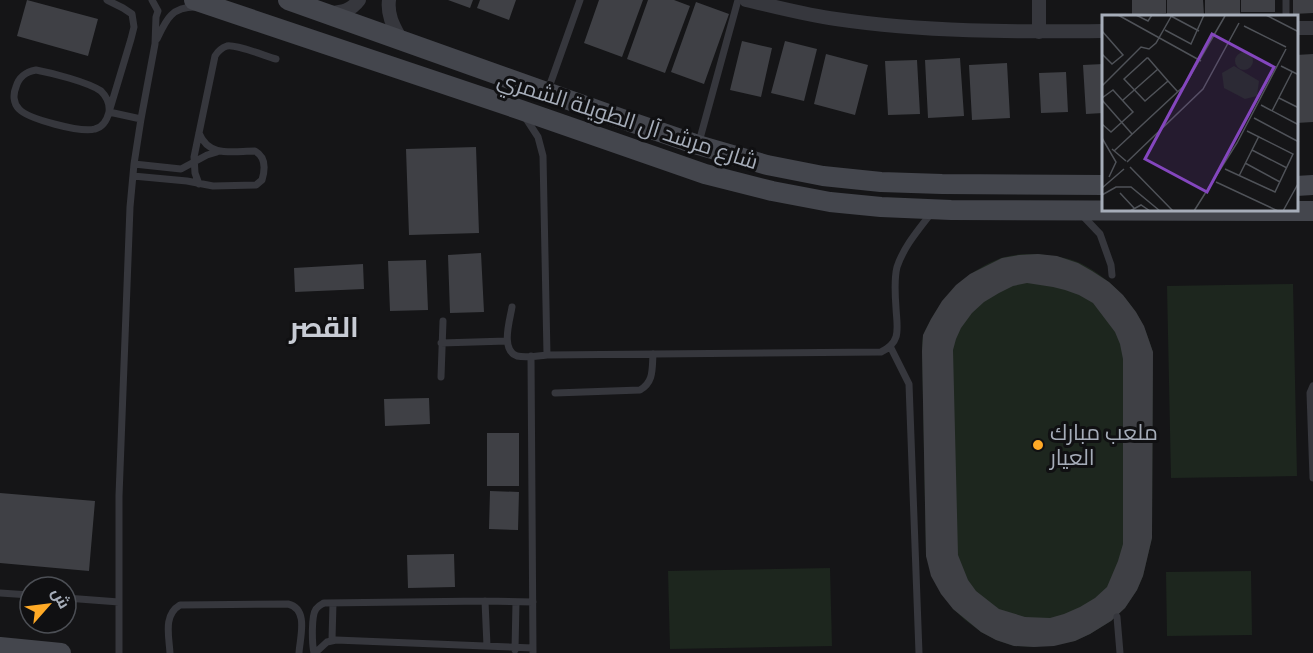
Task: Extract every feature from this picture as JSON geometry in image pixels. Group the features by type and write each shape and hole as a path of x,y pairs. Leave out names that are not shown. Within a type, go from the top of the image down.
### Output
{"main road":[{"name":"شارع مرشد آل الطويلة الشمري","path":"288,0 547,93 698,145 767,165 823,176 881,182 1102,185"},
{"name":"شارع مرشد آل الطويلة الشمري","path":"202,3 705,174 772,191 840,203 881,207 934,210 1102,210"},
{"path":"518,109 539,111 574,124 586,117 588,107"},
{"path":"1298,186 1313,185"},
{"path":"1073,210 1079,203 1102,201"},
{"name":"شارع مرشد آل الطويلة الشمري","path":"1298,211 1313,211"},
{"path":"0,647 61,653"}],"street":[{"path":"327,14 346,12 359,0"},
{"path":"389,0 391,23 401,40"},
{"path":"746,0 768,2 835,19 884,24 984,32 1102,32"},
{"path":"1039,0 1039,32"}],"lane":[{"path":"107,0 132,14 134,19 131,39 108,119 99,128 74,129 31,117 21,111 14,99 16,87 22,76 36,70 44,71 96,88 108,100 110,112"},
{"path":"119,653 119,496 133,176 155,44 158,10 152,0"},
{"path":"547,93 580,0"},
{"path":"698,145 738,0"},
{"path":"155,44 166,20 177,10 202,3"},
{"path":"199,184 194,162 217,52 224,47 233,46 276,59"},
{"path":"518,109 538,137 543,156 547,356"},
{"path":"110,112 141,120"},
{"path":"199,133 204,144 220,151"},
{"path":"133,176 213,186 251,185 260,183 262,180 264,163 259,153 255,151 220,151 176,169 134,164"},
{"path":"513,307 507,341 512,353 518,356 881,352 890,346 898,330 896,273 898,264 905,249 934,210"},
{"path":"1073,210 1100,234 1112,275"},
{"path":"441,378 443,321"},
{"path":"441,343 507,341"},
{"path":"890,346 909,384 919,653"},
{"path":"555,393 640,390 650,381 653,354"},
{"path":"314,653 322,645 333,640 487,646 515,651 533,651 531,356"},
{"path":"1313,386 1310,393 1313,478"},
{"path":"0,592 18,594"},
{"path":"78,599 119,602"},
{"path":"485,601 487,646"},
{"path":"515,651 516,602"},
{"path":"314,653 312,645 314,612 324,603 533,602"},
{"path":"333,603 333,640"},
{"path":"170,653 168,621 172,612 180,605 288,604 296,608 301,615 299,653"},
{"path":"1117,617 1120,653"}],"shaded area":[{"name":"ملعب مبارك العيار","path":"1038,254 1075,261 1090,268 1125,297 1138,315 1146,332 1153,352 1152,538 1143,576 1137,590 1125,608 1111,621 1075,641 1034,647 1014,646 996,640 965,620 953,609 926,556 922,347 924,333 934,315 962,281 980,268 1001,258"},
{"path":"1293,284 1297,476 1171,478 1167,286"},
{"path":"830,568 832,646 670,649 668,571"},
{"path":"1251,571 1252,635 1167,636 1166,572"}],"building":[{"path":"27,0 98,19 88,56 17,36"},
{"path":"448,0 473,0 470,8"},
{"path":"480,0 516,0 509,20 477,8"},
{"path":"599,0 643,0 622,57 584,43"},
{"path":"648,0 674,0 690,6 665,73 627,59"},
{"path":"1132,0 1166,0 1166,13 1132,14"},
{"path":"1167,0 1203,0 1204,15 1167,15"},
{"path":"1205,0 1240,0 1240,14 1205,14"},
{"path":"1241,0 1275,0 1275,12 1241,12"},
{"path":"1293,0 1313,0 1313,13 1293,14"},
{"path":"696,2 729,14 704,84 671,72"},
{"path":"742,41 772,48 761,97 730,90"},
{"path":"785,41 817,49 804,101 771,93"},
{"path":"826,54 868,65 855,115 814,104"},
{"path":"1313,54 1313,122 1298,123 1298,55"},
{"path":"960,58 964,116 928,118 925,60"},
{"path":"917,60 920,114 888,115 885,61"},
{"path":"1007,63 1010,118 972,120 969,65"},
{"path":"1102,64 1102,113 1086,114 1083,65"},
{"path":"1066,72 1068,112 1041,113 1039,73"},
{"path":"476,147 479,233 409,235 406,149"},
{"path":"481,253 484,312 450,313 448,255"},
{"path":"1019,255 1057,256 1078,263 1109,282 1136,312 1144,326 1153,352 1152,538 1143,576 1125,608 1111,621 1075,641 1054,646 1014,646 981,632 953,609 941,594 931,576 926,556 923,335 942,301 956,285 970,274 1002,258","holes":["1027,283 1053,287 1079,295 1093,303 1115,332 1120,344 1123,359 1123,544 1107,587 1095,598 1080,607 1050,618 1025,617 999,609 976,591 968,580 958,555 953,350 961,328 984,302 1013,286"]},
{"path":"426,260 428,310 390,311 388,261"},
{"path":"363,264 364,289 295,292 294,268"},
{"path":"429,398 430,424 385,426 384,399"},
{"path":"487,433 519,433 519,486 487,486"},
{"path":"490,491 519,492 518,530 489,529"},
{"path":"0,493 95,501 89,571 0,563"},
{"path":"454,554 455,587 408,588 407,555"}],"place":[{"name":"ملعب مبارك العيار","path":"1038,445"}],"district":[{"name":"القصر","path":"324,327"}]}
